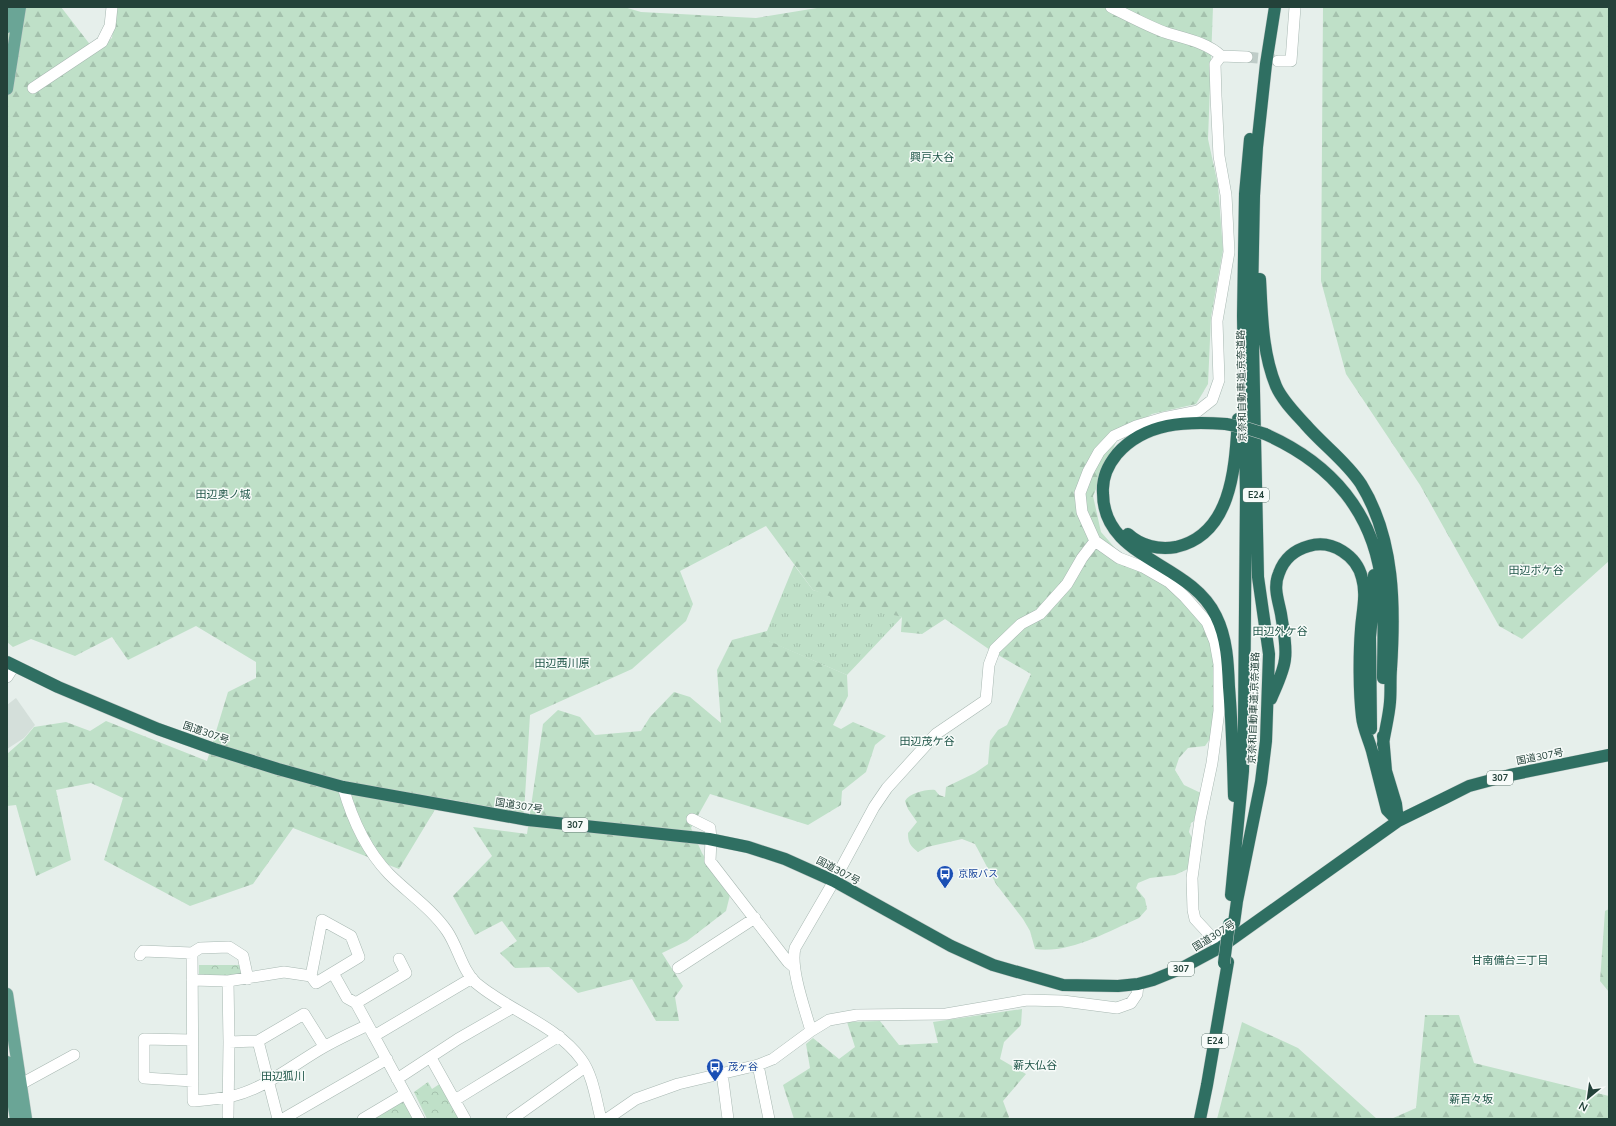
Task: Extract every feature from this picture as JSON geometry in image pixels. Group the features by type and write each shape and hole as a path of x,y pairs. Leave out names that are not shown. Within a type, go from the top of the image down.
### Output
{"highway":[{"name":"京奈和自動車道;京奈道路","path":"1232,923 1231,900 1242,771 1244,723 1246,496 1243,316 1245,208 1252,112 1269,7"},
{"name":"京奈和自動車道;京奈道路","path":"1200,1119 1207,1085 1232,923 1264,761 1269,654 1258,577 1256,536 1252,298 1254,196 1260,114 1275,7"},
{"path":"1254,196 1264,340 1277,387 1291,408 1343,462 1360,484 1373,507 1388,552 1394,630 1390,702 1383,744"},
{"path":"1227,428 1184,430 1164,434 1145,441 1123,457 1112,476 1110,496 1111,506 1115,516 1126,533 1141,543 1160,548 1170,548 1187,544 1206,531 1214,522 1223,506 1235,464 1238,419 1237,334 1245,208"},
{"path":"1231,900 1234,819 1232,730 1227,656 1223,633 1216,616 1199,591 1121,539 1106,515 1102,496 1104,480 1112,461 1117,454 1136,438 1160,427 1175,424 1195,423 1227,428 1247,435 1265,438 1298,450 1318,464 1333,478 1352,503 1373,544 1380,569 1383,598 1383,744 1386,771 1396,804 1398,821"},
{"path":"1265,438 1303,462 1328,483 1352,515 1366,547 1374,580 1370,637 1370,719 1372,752"},
{"path":"1267,710 1286,659 1281,613 1276,595 1275,582 1279,572 1284,562 1297,550 1310,545 1322,545 1335,548 1347,554 1355,561 1363,579 1364,601 1361,643 1362,718 1387,810 1398,821"},
{"name":"国道307号","path":"10,664 97,704 158,729 249,760 343,787 528,820 711,840 748,847 785,859 834,880 951,946 993,965 1063,985 1118,986 1138,984 1153,980 1180,969 1221,947 1398,821 1469,786 1510,775 1609,755"},
{"name":"京奈和自動車道;京奈道路","path":"1195,1119 1226,962"}],"main road":[{"path":"7,26 10,7"},
{"path":"7,89 20,7"},
{"path":"7,994 26,1119"},
{"path":"7,1062 16,1119"}],"street":[{"path":"33,88 102,42 110,26 112,7"},
{"path":"1111,7 1150,26 1216,51 1221,56 1247,57"},
{"path":"1278,61 1291,61 1295,7"},
{"path":"1221,56 1215,64 1216,96 1219,156 1226,195 1229,252 1217,321 1219,380 1212,400 1198,411 1163,418 1136,426 1114,436 1099,452 1088,472 1080,493 1082,512 1095,541 1119,558 1143,567 1169,582 1185,597 1207,622 1215,642 1220,664 1219,711 1212,763 1199,827 1192,878 1192,910 1195,919 1221,947"},
{"path":"811,1031 795,968 793,957 794,948 834,880 874,806 887,788 936,734 986,700 989,665 995,649 1021,624 1040,614 1067,584 1082,558 1095,541"},
{"path":"7,677 10,664"},
{"path":"343,787 351,813 364,842 374,858 388,873 437,918 458,949 469,975 476,983 512,1008 559,1036 582,1060 589,1073 601,1119"},
{"path":"692,819 710,828 710,861 788,962 795,968"},
{"path":"678,968 755,918"},
{"path":"192,980 228,981 284,972 311,976 316,983 359,957 351,936 322,920 311,976"},
{"path":"140,955 143,951 192,952 200,948 229,948 243,956 248,979"},
{"path":"192,952 193,1101 228,1097 252,1089 268,1082 324,1046 368,1025"},
{"path":"356,1003 406,973 399,958"},
{"path":"333,973 347,998 356,1003 419,1119"},
{"path":"374,1036 472,978"},
{"path":"228,981 228,1116"},
{"path":"607,1119 636,1099 678,1084 773,1060 811,1031 829,1020 857,1015 946,1014 1026,1000 1063,1001 1117,1008 1131,1003 1137,994 1138,984"},
{"path":"397,1079 458,1039 512,1008"},
{"path":"229,1042 258,1041 304,1014 324,1046"},
{"path":"455,1100 559,1036"},
{"path":"192,1040 144,1039 144,1078 193,1081"},
{"path":"258,1041 278,1119"},
{"path":"21,1084 74,1055"},
{"path":"431,1058 466,1119"},
{"path":"283,1119 387,1059"},
{"path":"758,1065 770,1119"},
{"path":"512,1119 585,1067"},
{"path":"722,1073 728,1119"},
{"path":"363,1119 405,1094"}],"shaded area":[{"path":"16,698 35,725 24,738 7,749 7,705"}],"green space":[{"path":"7,7 61,7 95,51 112,38 115,7 624,7 641,12 756,18 823,7 1213,7 1208,139 1218,185 1223,250 1211,317 1208,384 1196,404 1152,414 1120,433 1093,496 1101,532 1123,557 1177,592 1196,613 1212,641 1216,678 1212,736 1205,746 1188,748 1179,758 1175,770 1184,785 1203,794 1202,815 1191,823 1189,832 1193,840 1190,868 1175,875 1150,878 1138,883 1136,888 1145,899 1147,909 1139,918 1088,941 1048,950 1035,949 1030,931 1023,919 996,884 975,844 962,839 927,847 918,852 913,848 908,839 908,833 917,822 908,809 905,801 907,798 918,792 927,790 935,790 939,795 945,797 946,787 975,773 988,764 990,741 998,730 1007,725 1031,674 993,652 945,619 922,634 901,632 902,617 856,606 813,590 766,526 680,571 693,604 686,621 632,669 530,715 524,813 442,798 399,869 293,828 253,884 190,906 104,860 123,798 91,783 56,790 71,860 36,876 16,805 7,806 7,754 24,739 34,727 66,722 90,731 106,721 207,761 228,692 256,678 256,662 196,626 128,660 112,637 75,656 31,639 13,647 7,642"},
{"path":"1323,7 1609,7 1609,561 1522,639 1499,626 1420,485 1346,374 1321,281"},
{"path":"794,565 813,590 902,617 847,675 768,641 767,631"},
{"path":"767,631 769,641 847,675 848,696 833,725 841,729 853,722 886,736 875,745 866,772 842,791 841,805 808,825 710,794 691,828 702,853 730,895 726,911 687,941 662,953 683,986 675,997 679,1021 656,1021 632,979 578,993 549,967 515,968 500,953 517,941 502,921 475,935 453,896 492,856 473,827 527,834 543,724 558,710 580,717 595,735 641,731 650,717 674,692 690,697 721,723 717,670 732,640"},
{"path":"1609,909 1609,992 1600,981 1605,911"},
{"path":"199,965 245,965 248,979 205,981 199,975"},
{"path":"1022,1009 1021,1025 1004,1042 1000,1059 1026,1074 1003,1101 1009,1117 1008,1119 794,1119 783,1085 810,1068 806,1044 813,1038 839,1059 855,1047 847,1022 880,1021 899,1045 938,1043 933,1022"},
{"path":"1425,1015 1459,1015 1474,1063 1609,1096 1609,1119 1391,1119 1416,1108"},
{"path":"1242,1022 1298,1048 1377,1119 1217,1119"},
{"path":"444,1081 466,1119 427,1119 414,1092 428,1082 432,1089"},
{"path":"405,1099 413,1119 373,1119"}],"tunnel":[{"path":"1247,57 1276,60"}],"place":[{"name":"京阪バス","path":"945,889"},
{"name":"茂ヶ谷","path":"715,1082"}],"district":[{"name":"興戸大谷","path":"932,157"},
{"name":"田辺奥ノ城","path":"223,494"},
{"name":"田辺ボケ谷","path":"1536,570"},
{"name":"田辺外ケ谷","path":"1280,631"},
{"name":"田辺西川原","path":"562,663"},
{"name":"田辺茂ケ谷","path":"927,741"},
{"name":"甘南備台三丁目","path":"1510,960"},
{"name":"薪大仏谷","path":"1035,1065"},
{"name":"田辺狐川","path":"283,1076"},
{"name":"薪百々坂","path":"1471,1099"}]}
